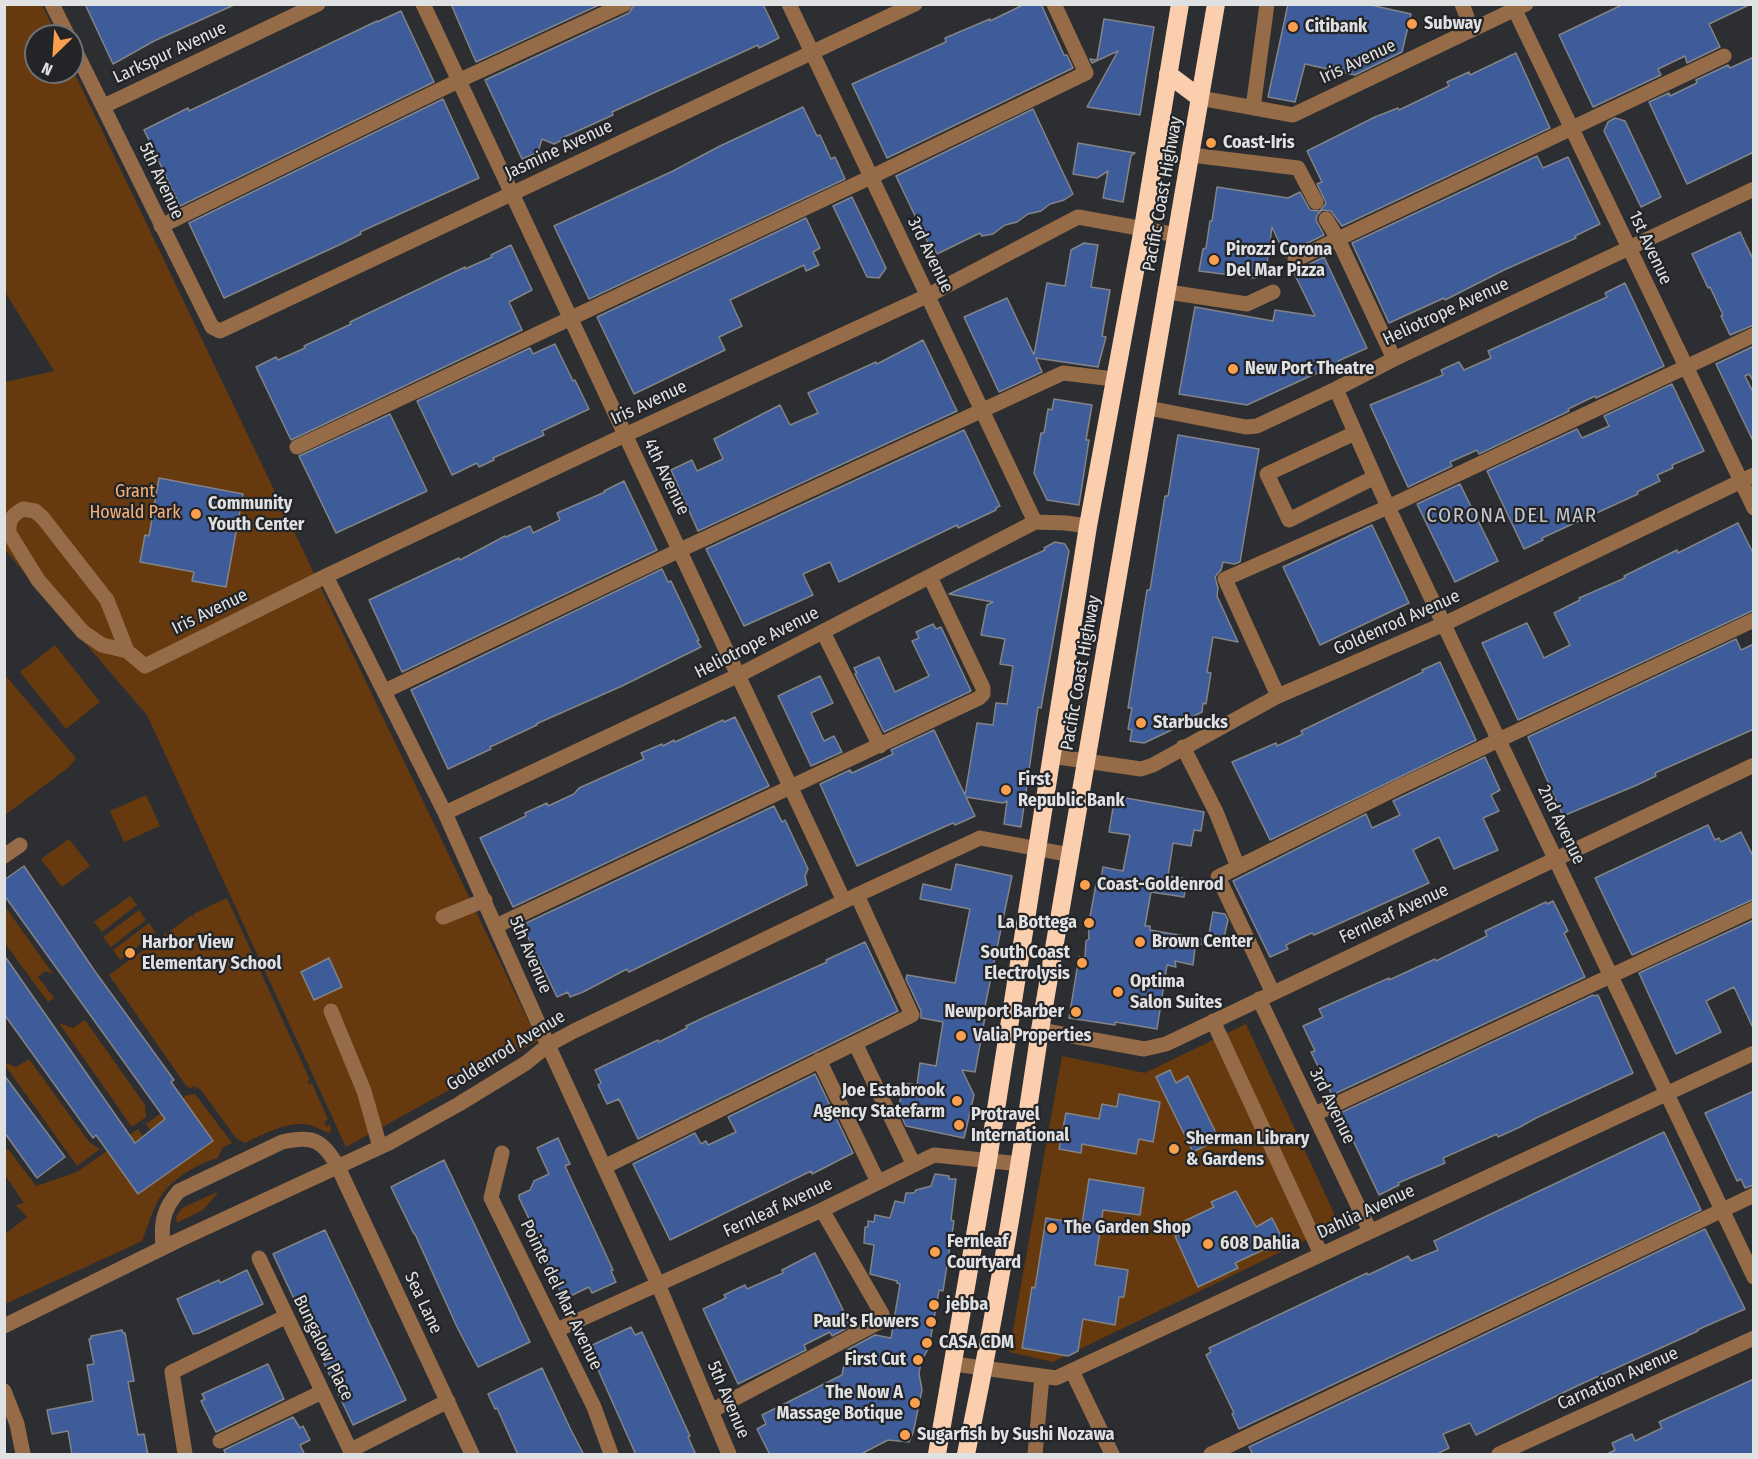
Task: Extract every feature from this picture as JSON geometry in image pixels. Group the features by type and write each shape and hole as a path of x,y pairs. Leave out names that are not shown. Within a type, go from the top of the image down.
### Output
{"highway":[{"name":"Pacific Coast Highway","path":"937,1455 988,1160 1088,526 1143,228 1180,4"},
{"name":"Pacific Coast Highway","path":"966,1455 1021,1164 1040,1030 1088,761 1216,4"},
{"path":"1168,74 1200,98"}],"street":[{"path":"52,4 62,24"},
{"name":"Larkspur Avenue","path":"104,106 318,4"},
{"name":"4th Avenue","path":"423,4 792,788 912,1015 855,1043"},
{"path":"160,226 458,81 625,4"},
{"name":"3rd Avenue","path":"789,4 1035,522"},
{"name":"Jasmine Avenue","path":"220,331 915,4"},
{"path":"297,447 871,177 1086,73 1054,4"},
{"path":"1253,108 1267,4"},
{"path":"1462,4 1472,30"},
{"name":"Iris Avenue","path":"1200,98 1293,115 1518,6"},
{"name":"1st Avenue","path":"1518,6 1572,129 1685,367 1747,478 1754,508"},
{"path":"1294,260 1724,56"},
{"name":"5th Avenue","path":"84,67 160,226 212,327 220,331"},
{"path":"1191,155 1298,168 1316,202"},
{"name":"Heliotrope Avenue","path":"1148,408 1246,427 1257,426 1336,389 1394,358 1754,189"},
{"name":"Iris Avenue","path":"127,651 145,666 326,576 625,435 929,296 1078,217 1177,235"},
{"path":"1326,219 1338,239 1394,358"},
{"path":"1168,292 1247,304 1273,292"},
{"path":"1278,696 1225,579 1388,507 1754,335"},
{"path":"385,691 680,550 1063,373 1114,379"},
{"name":"2nd Avenue","path":"1336,389 1388,507 1754,1277"},
{"path":"1355,433 1267,474 1289,520 1375,477"},
{"name":"Goldenrod Avenue","path":"1051,756 1141,769 1278,696 1444,624 1747,478"},
{"path":"23,509 35,511 43,518 107,600 127,651 102,645 83,632 38,580 9,532 10,518 23,509"},
{"name":"Heliotrope Avenue","path":"445,813 739,675 1035,522 1088,526"},
{"name":"5th Avenue","path":"326,576 445,813 485,900 548,1045 658,1284 729,1455"},
{"path":"496,926 979,698 983,694 983,688 930,577"},
{"path":"1274,993 1218,877 1401,786 1754,620"},
{"path":"824,632 880,746"},
{"path":"1183,747 1216,812 1238,867"},
{"name":"Fernleaf Avenue","path":"1040,1030 1144,1050 1166,1044 1754,765"},
{"name":"Goldenrod Avenue","path":"4,1326 163,1248 381,1147 526,1063 548,1045 980,838 1071,855"},
{"path":"4,856 20,845"},
{"path":"443,918 485,900"},
{"path":"1315,1114 1754,909"},
{"name":"3rd Avenue","path":"1259,999 1370,1231"},
{"path":"331,1011 364,1091 381,1147"},
{"path":"1213,1021 1321,1254"},
{"path":"604,1167 855,1043 914,1165"},
{"name":"Dahlia Avenue","path":"954,1364 1056,1378 1754,1053"},
{"path":"819,1060 878,1182"},
{"name":"Sea Lane","path":"163,1248 161,1224 167,1208 179,1191 282,1142 298,1138 316,1141 328,1149 472,1455"},
{"name":"Pointe del Mar Avenue","path":"502,1152 491,1198 594,1407 611,1455"},
{"name":"Fernleaf Avenue","path":"557,1330 822,1210 934,1155 1021,1164"},
{"path":"1211,1455 1754,1195"},
{"path":"711,1412 879,1322 882,1314 822,1210"},
{"name":"Bungalow Place","path":"259,1258 285,1317 352,1452"},
{"path":"185,1455 172,1372 285,1317"},
{"name":"Carnation Avenue","path":"1499,1455 1754,1338"},
{"path":"1072,1371 1112,1455"},
{"path":"1035,1455 1042,1376"},
{"path":"4,1391 17,1424 23,1455"},
{"path":"220,1441 322,1392"},
{"path":"352,1452 448,1401"}],"green space":[{"name":"Grant Howald Park","path":"5,5 42,5 51,24 24,24 24,84 80,84 538,1041 346,1147 147,715 5,550 5,382 54,371 5,292"},
{"path":"55,645 100,702 66,729 20,672"},
{"path":"4,674 76,758 69,767 5,815"},
{"path":"146,795 160,826 124,842 110,811"},
{"path":"69,839 90,866 62,887 41,859"},
{"path":"130,896 137,905 102,932 94,922"},
{"path":"227,898 310,1080 307,1081 309,1084 312,1083 328,1120 324,1122 327,1127 330,1123 329,1133 313,1126 294,1124 245,1143 236,1138 201,1090 197,1087 195,1089 194,1085 192,1088 187,1087 109,975 192,915 196,921 193,914"},
{"path":"4,905 53,974 45,971 38,977 54,998 48,1002 5,943"},
{"path":"139,910 146,920 111,947 103,937"},
{"path":"149,923 156,933 120,960 113,950"},
{"path":"85,1020 145,1105 146,1117 132,1127 59,1023 73,1028"},
{"name":"Sherman Library & Gardens","path":"1246,1024 1339,1224 1053,1362 1009,1352 1062,1056 1145,1073"},
{"path":"29,1059 89,1142 100,1149 77,1166 5,1065 5,1063 16,1067"},
{"path":"195,1094 232,1143 222,1148 218,1158 188,1171 168,1187 156,1204 142,1241 5,1304 5,1234 27,1217 16,1205 24,1203 5,1175 4,1151 8,1149 36,1186 77,1172 138,1129 143,1136 113,1158 201,1124 187,1105 151,1131 146,1124 187,1095"},
{"path":"218,1193 203,1210 177,1223 176,1217 182,1208"}],"building":[{"path":"85,4 236,4 154,41 113,64"},
{"path":"451,4 601,4 476,62"},
{"path":"635,4 763,4 779,38 759,48 758,45 612,112 613,115 562,138 554,144 542,139 538,152 522,159 485,80 629,13"},
{"path":"1025,4 1041,4 1064,55 1067,55 1073,68 887,158 852,84 946,42 945,38 990,19 990,21"},
{"path":"1288,4 1366,4 1411,14 1402,52 1355,75 1305,64 1295,102 1268,97"},
{"path":"1624,4 1751,4 1709,24 1720,47 1687,63 1685,56 1658,69 1661,75 1593,107 1559,35"},
{"path":"401,11 434,82 180,206 144,130"},
{"path":"1104,19 1154,27 1140,115 1087,107 1118,51 1092,63 1090,59 1097,60"},
{"path":"1516,53 1550,128 1342,226 1331,211 1322,210 1316,220 1324,235 1291,251 1286,257 1272,227 1266,270 1256,269 1255,278 1199,271 1203,249 1206,248 1210,221 1212,221 1217,187 1288,198 1300,192 1310,210 1320,211 1326,203 1317,184 1322,182 1307,151 1375,117 1398,108 1399,110 1449,86 1447,82 1469,72 1470,75"},
{"path":"1754,57 1754,152 1687,184 1649,102 1669,93 1670,96 1697,83 1696,80 1728,65 1730,68"},
{"path":"443,99 479,178 360,232 361,234 339,245 224,298 189,223"},
{"path":"803,107 817,136 820,135 831,159 835,157 845,179 589,299 554,226"},
{"path":"1033,109 1073,194 1064,200 1050,204 1041,211 1028,214 1017,222 1005,225 993,234 982,236 980,233 937,254 931,242 928,243 896,176"},
{"path":"1615,118 1625,121 1661,197 1641,207 1604,131 1608,122"},
{"path":"1078,143 1135,153 1131,156 1123,202 1103,198 1108,171 1097,178 1073,174"},
{"path":"1537,156 1543,168 1568,157 1600,224 1575,236 1576,238 1504,270 1445,300 1444,298 1389,323 1352,243"},
{"path":"852,197 886,268 879,278 867,277 833,206"},
{"path":"806,218 820,248 813,252 819,265 806,271 804,265 730,300 742,326 719,337 725,350 634,394 597,317"},
{"path":"1740,232 1754,261 1754,325 1730,335 1710,287 1708,288 1692,254"},
{"path":"1084,243 1098,245 1091,287 1110,290 1102,336 1106,337 1098,367 1036,358 1042,372 999,392 964,317 1007,298 1034,355 1047,283 1065,286 1071,250"},
{"path":"511,245 532,290 509,302 522,330 291,440 256,367 276,357 278,360 305,348 304,346 351,324 350,322 465,267 465,269 492,257 491,255"},
{"path":"1324,257 1367,348 1247,405 1179,394 1195,307 1273,321 1275,310 1315,316 1292,269 1299,269"},
{"path":"1625,283 1664,366 1596,398 1595,396 1479,454 1477,450 1450,462 1452,466 1408,487 1370,405 1443,375 1441,370 1459,362 1464,370 1491,358 1488,351 1607,297 1605,293"},
{"path":"923,340 957,411 698,531 671,470 692,460 697,471 723,459 714,439 780,405 790,425 818,413 808,393 876,362 877,364"},
{"path":"555,344 589,409 542,431 544,435 493,458 494,460 479,467 477,463 452,475 417,401 530,348 533,354"},
{"path":"1754,346 1754,382 1749,374 1745,376 1754,394 1754,443 1716,364"},
{"path":"1672,384 1704,451 1672,465 1673,468 1657,475 1660,481 1637,492 1638,494 1542,538 1543,540 1524,549 1487,471 1577,429 1582,438 1609,426 1604,416"},
{"path":"1054,399 1092,405 1079,505 1047,500 1034,473 1041,433 1044,433 1048,409 1052,410"},
{"path":"390,414 427,491 336,533 299,456"},
{"path":"964,430 1000,506 996,510 958,528 957,525 839,582 830,562 803,574 813,595 744,626 706,549"},
{"path":"1178,435 1259,449 1240,562 1234,564 1223,562 1221,570 1215,577 1218,588 1217,596 1238,642 1213,637 1207,672 1211,673 1206,704 1203,703 1202,712 1192,717 1193,720 1144,743 1130,741 1132,730 1128,729 1132,708 1128,708 1147,590 1150,590 1165,496 1168,496"},
{"name":"Community Youth Center","path":"159,478 243,494 226,587 192,581 194,572 140,562 145,535 149,536"},
{"path":"624,481 657,550 402,672 369,600 459,558 460,560 505,536 530,526 533,533 560,520 557,513"},
{"path":"1460,484 1498,561 1455,582 1417,504"},
{"path":"1738,523 1754,555 1754,610 1518,720 1482,643 1527,623 1544,658 1570,645 1554,613 1580,600 1579,598 1625,578 1624,576 1677,550 1678,553"},
{"path":"1372,525 1409,603 1320,645 1283,567"},
{"path":"1055,542 1065,544 1069,551 1041,708 1038,707 1021,827 1004,824 1007,801 1003,803 966,797 975,816 955,825 953,823 857,866 820,784 850,770 852,773 893,754 891,750 934,730 965,795 977,723 993,725 996,703 1007,704 1013,666 1000,664 1005,639 981,635 987,605 993,602 949,594 1045,550 1044,548"},
{"path":"662,569 668,582 671,581 701,647 622,686 536,724 448,769 411,690"},
{"path":"933,624 936,629 941,627 971,691 884,732 854,668 879,657 895,692 929,676 912,641 919,638 916,632"},
{"path":"1736,639 1741,650 1754,644 1754,729 1655,773 1656,776 1637,785 1563,816 1528,737"},
{"path":"1440,662 1476,740 1270,840 1232,762 1303,734 1301,731"},
{"path":"820,676 833,703 811,713 824,741 834,736 842,752 811,766 778,696"},
{"path":"735,717 769,786 513,907 480,838 526,816 525,813 547,803 548,806 574,794 579,788 644,759 641,753 674,740 675,742 723,720 724,722"},
{"path":"1485,757 1500,790 1491,795 1499,811 1483,818 1498,850 1454,869 1439,837 1413,850 1429,883 1314,935 1312,933 1286,945 1288,949 1270,957 1233,881 1366,814 1372,828 1400,815 1393,801"},
{"path":"1115,796 1204,812 1201,831 1194,830 1191,846 1173,843 1168,876 1187,879 1184,897 1151,892 1145,926 1150,926 1150,930 1208,940 1195,948 1193,965 1175,961 1176,967 1167,965 1157,1029 1069,1018 1079,957 1085,957 1086,941 1089,939 1088,917 1090,917 1096,884 1100,885 1103,867 1123,871 1130,835 1109,832"},
{"path":"774,806 782,822 785,820 808,869 805,876 807,885 629,972 627,969 570,997 568,992 557,997 522,925"},
{"path":"1708,825 1715,840 1719,838 1721,842 1741,832 1754,858 1754,899 1632,955 1595,878"},
{"path":"956,864 1012,876 983,1016 985,1017 975,1072 962,1070 974,1095 964,1138 906,1126 898,1110 904,1083 917,1085 920,1063 936,1066 943,1022 921,1018 921,1011 906,979 907,975 955,983 970,909 920,899 923,884 951,890"},
{"path":"24,866 94,970 174,1080 171,1082 213,1141 138,1194 96,1135 93,1138 4,1014 4,955 135,1143 165,1119 4,895 4,880"},
{"path":"1553,901 1568,931 1564,933 1585,977 1332,1095 1311,1052 1315,1051 1303,1026 1323,1017 1319,1009 1435,959 1436,961 1487,936 1485,931 1546,902 1547,904"},
{"path":"1213,912 1225,914 1228,920 1224,937 1209,934"},
{"path":"1754,920 1754,1030 1734,987 1706,1001 1721,1032 1676,1054 1639,973"},
{"path":"865,942 898,1011 638,1139 619,1099 607,1104 598,1085 601,1083 595,1070 658,1040 659,1042 687,1028 686,1026 827,962 826,960"},
{"path":"329,958 342,987 314,1000 301,972"},
{"path":"1593,995 1598,995 1633,1073 1498,1137 1497,1134 1443,1158 1445,1163 1398,1183 1399,1185 1379,1195 1340,1113"},
{"path":"1170,1070 1176,1083 1188,1076 1219,1139 1193,1152 1156,1077"},
{"path":"815,1074 853,1153 670,1240 633,1164 695,1133 701,1144 706,1141 708,1145 736,1132 728,1117"},
{"path":"4,1075 65,1157 37,1178 4,1132"},
{"path":"1754,1091 1754,1185 1745,1188 1741,1179 1737,1181 1705,1113"},
{"path":"1119,1094 1160,1102 1153,1142 1139,1139 1136,1154 1082,1144 1081,1153 1059,1149 1066,1113 1099,1119 1102,1104 1117,1107"},
{"path":"1664,1132 1701,1210 1239,1429 1232,1414 1234,1413 1206,1355 1211,1352 1209,1348 1367,1273 1368,1275 1408,1256 1411,1261 1438,1250 1434,1241"},
{"path":"558,1138 570,1164 565,1166 613,1270 611,1271 616,1282 592,1293 589,1287 564,1299 527,1222 530,1221 519,1198 519,1195 530,1190 534,1181 549,1174 537,1148"},
{"path":"444,1160 530,1342 478,1367 391,1187"},
{"path":"935,1174 956,1179 951,1220 954,1221 943,1291 939,1290 929,1347 921,1362 919,1374 922,1390 909,1442 888,1440 859,1455 770,1455 757,1429 766,1424 762,1415 842,1375 847,1350 875,1335 891,1338 900,1284 897,1281 870,1274 874,1245 864,1243 865,1227 868,1227 868,1221 874,1222 875,1215 890,1218 895,1201 904,1203 906,1193 914,1193 916,1190 931,1186"},
{"path":"1089,1179 1144,1188 1140,1215 1103,1210 1095,1265 1128,1270 1124,1297 1119,1297 1115,1325 1083,1319 1078,1351 1068,1356 1022,1348 1032,1287 1035,1288 1046,1218 1082,1224"},
{"name":"608 Dahlia","path":"1236,1191 1256,1227 1272,1218 1284,1242 1235,1263 1238,1268 1198,1287 1175,1236 1178,1235 1174,1226 1214,1207 1211,1202"},
{"path":"1705,1229 1745,1309 1476,1435 1470,1423 1443,1434 1449,1448 1435,1455 1253,1455 1249,1447"},
{"path":"325,1230 406,1400 353,1425 273,1254"},
{"path":"815,1253 851,1326 832,1336 830,1332 804,1345 806,1350 738,1384 703,1309 726,1298 724,1295 745,1285 747,1289 783,1273 782,1270"},
{"path":"247,1270 263,1304 193,1334 177,1299"},
{"path":"631,1327 635,1335 642,1332 690,1436 688,1437 696,1455 636,1455 588,1347"},
{"path":"122,1330 125,1333 134,1381 128,1382 138,1435 144,1434 148,1455 72,1455 68,1431 52,1434 47,1410 93,1401 87,1365 94,1364 89,1339 91,1336"},
{"path":"268,1364 284,1399 216,1432 201,1401 205,1399 202,1394"},
{"path":"542,1368 584,1455 518,1455 497,1408 495,1409 488,1394"},
{"path":"1754,1379 1754,1455 1605,1455 1615,1450 1612,1443 1632,1434 1635,1441 1662,1428 1659,1422"},
{"path":"293,1417 300,1428 303,1426 310,1440 300,1445 305,1455 226,1455 224,1450"}],"place":[{"name":"Subway","path":"1412,24"},
{"name":"Citibank","path":"1293,27"},
{"name":"Coast-Iris","path":"1211,143"},
{"name":"Pirozzi Corona Del Mar Pizza","path":"1214,260"},
{"name":"New Port Theatre","path":"1233,369"},
{"name":"Community Youth Center","path":"196,514"},
{"name":"Starbucks","path":"1141,723"},
{"name":"First Republic Bank","path":"1006,790"},
{"name":"Coast-Goldenrod","path":"1085,885"},
{"name":"La Bottega","path":"1089,923"},
{"name":"Brown Center","path":"1140,942"},
{"name":"Harbor View Elementary School","path":"130,953"},
{"name":"South Coast Electrolysis","path":"1082,963"},
{"name":"Optima Salon Suites","path":"1118,992"},
{"name":"Newport Barber","path":"1076,1012"},
{"name":"Valia Properties","path":"961,1036"},
{"name":"Joe Estabrook Agency Statefarm","path":"957,1101"},
{"name":"Protravel International","path":"959,1125"},
{"name":"Sherman Library & Gardens","path":"1174,1149"},
{"name":"The Garden Shop","path":"1052,1228"},
{"name":"608 Dahlia","path":"1208,1244"},
{"name":"Fernleaf Courtyard","path":"935,1252"},
{"name":"jebba","path":"934,1305"},
{"name":"Paul’s Flowers","path":"931,1322"},
{"name":"CASA CDM","path":"927,1343"},
{"name":"First Cut","path":"918,1360"},
{"name":"The Now A Massage Botique","path":"915,1403"},
{"name":"Sugarfish by Sushi Nozawa","path":"905,1435"}],"district":[{"name":"CORONA DEL MAR","path":"1512,516"}]}
